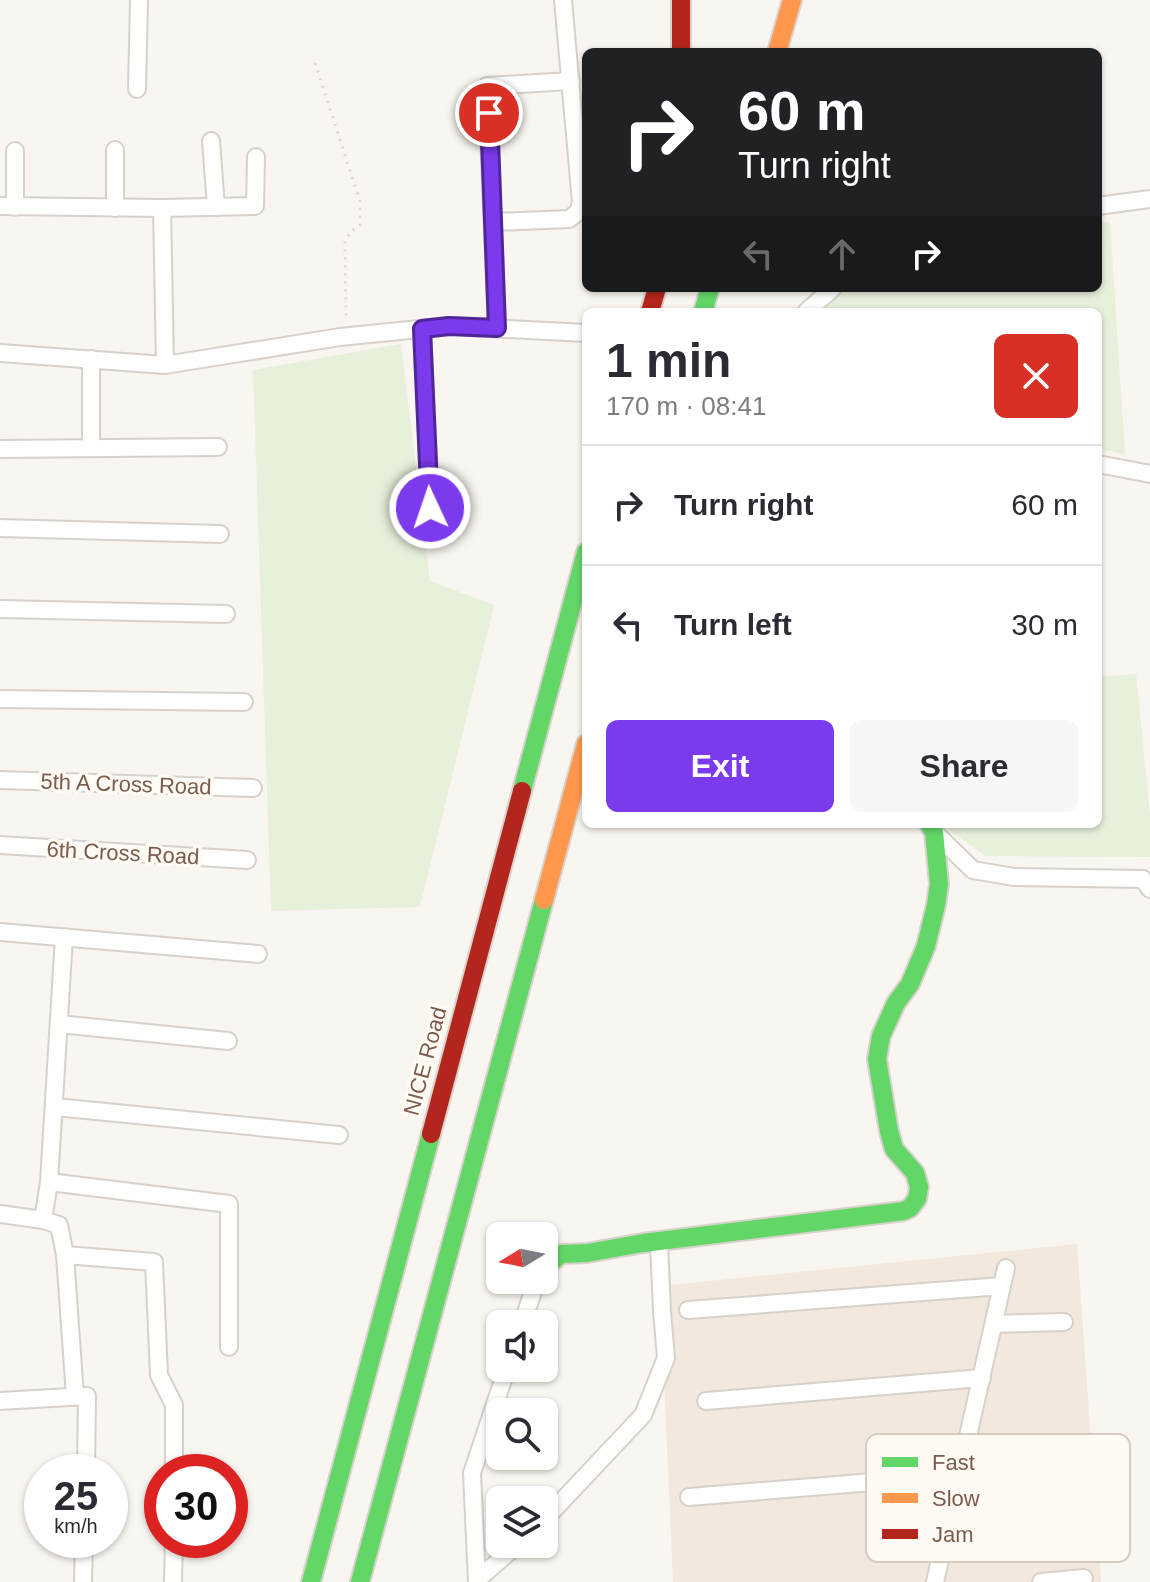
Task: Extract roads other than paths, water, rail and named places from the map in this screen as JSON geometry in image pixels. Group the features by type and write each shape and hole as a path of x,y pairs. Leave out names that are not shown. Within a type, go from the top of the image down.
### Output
{"main road":[{"path":"681,0 681,48"},
{"path":"778,48 792,0"},
{"name":"NICE Road","path":"311,1582 582,567"},
{"path":"360,1582 582,759"},
{"path":"558,1256 910,1208 917,1199 919,1187 915,1173 894,1149 877,1059 881,1036 896,1003 910,984 926,946 939,884 931,828"}],"street":[{"path":"137,89 139,0"},
{"path":"493,222 569,219 578,212 581,202 563,0"},
{"path":"497,328 487,86 571,81"},
{"path":"211,141 216,207"},
{"path":"115,150 115,208"},
{"path":"15,151 8,206 255,206 256,157"},
{"path":"1102,205 1150,199"},
{"path":"162,208 165,365"},
{"path":"810,308 828,292"},
{"path":"0,353 165,365 346,336 449,326 582,333"},
{"path":"422,329 430,508"},
{"path":"91,359 91,447"},
{"path":"0,449 218,447"},
{"path":"1102,465 1150,474"},
{"path":"0,528 220,534"},
{"path":"0,609 226,614"},
{"path":"0,699 244,702"},
{"name":"5th A Cross Road","path":"0,780 253,788"},
{"path":"931,828 973,870 1014,877 1143,879 1150,889"},
{"name":"6th Cross Road","path":"0,845 247,860"},
{"path":"0,932 258,954"},
{"path":"43,1220 55,1107 64,937"},
{"path":"59,1024 228,1041"},
{"path":"55,1107 339,1135"},
{"path":"49,1182 229,1204 229,1347"},
{"path":"0,1214 59,1225 65,1255 75,1396"},
{"path":"558,1505 643,1415 666,1358 659,1243"},
{"path":"65,1255 154,1262 159,1375 174,1405 174,1454"},
{"path":"969,1434 1006,1268"},
{"path":"688,1310 1002,1286"},
{"path":"994,1324 1064,1322"},
{"path":"706,1401 982,1378"},
{"path":"477,1581 472,1473 502,1382"},
{"path":"0,1401 87,1396 86,1454"},
{"path":"689,1497 866,1483"},
{"path":"83,1582 84,1558"},
{"path":"173,1582 174,1558"},
{"path":"477,1581 502,1558"},
{"path":"935,1582 939,1562"},
{"path":"1041,1582 1084,1578"}]}
